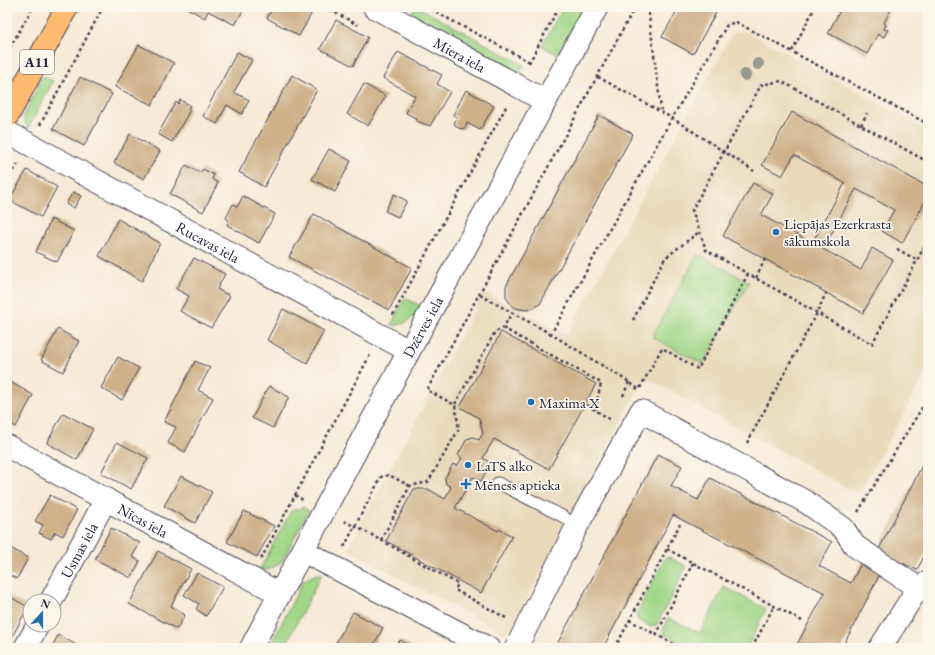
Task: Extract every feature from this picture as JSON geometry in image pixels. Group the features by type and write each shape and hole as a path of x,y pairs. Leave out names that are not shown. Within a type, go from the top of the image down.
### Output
{"highway":[{"name":"A11","path":"7,117 67,7"}],"street":[{"name":"Miera iela","path":"374,7 545,101"},
{"name":"Dzērves iela","path":"251,648 409,351 597,7"},
{"name":"Rucavas iela","path":"7,132 409,351"},
{"path":"516,648 577,526 641,411 806,502 843,528 855,546 923,585 880,648"},
{"name":"Nīcas iela","path":"7,446 280,594"},
{"name":"Usmas iela","path":"55,593 106,499"},
{"path":"303,551 488,648"},
{"path":"25,648 33,633"}],"lane":[{"path":"498,483 564,517 577,526"}],"path":[{"path":"7,53 33,7"},
{"path":"44,116 103,7"},
{"path":"426,7 530,62"},
{"path":"527,69 559,7"},
{"path":"455,404 427,390 480,295 635,7"},
{"path":"648,7 661,111"},
{"path":"792,51 815,7"},
{"path":"551,334 672,118 727,25 736,22 928,124"},
{"path":"598,77 661,111 754,171"},
{"path":"928,162 781,81 761,85 692,210 706,250 872,344 928,240"},
{"path":"391,318 509,102"},
{"path":"861,125 867,112"},
{"path":"7,181 20,161"},
{"path":"633,320 665,258 699,232"},
{"path":"897,249 917,260"},
{"path":"756,278 765,259"},
{"path":"480,295 551,334 629,382 639,391 662,348 698,369 748,274"},
{"path":"743,450 817,313 826,293"},
{"path":"340,554 381,477 389,475 410,486 428,482 459,429 455,404 495,332 504,328 512,313"},
{"path":"504,328 601,383 595,410"},
{"path":"261,560 371,353"},
{"path":"852,509 858,513 928,398"},
{"path":"381,540 410,486"},
{"path":"343,521 381,540 458,584 455,590 511,621"},
{"path":"615,648 680,524"},
{"path":"667,549 804,622"},
{"path":"656,635 693,563"},
{"path":"752,648 774,606"},
{"path":"629,620 682,648"}],"shaded area":[{"name":"Liepājas Ezerkrasta sākumskola","path":"745,31 928,129 928,369 859,494 645,377 508,635 347,550 484,292 567,335 732,34"}],"green space":[{"path":"415,7 418,7 524,65 520,74 416,17 412,12"},
{"path":"563,7 583,7 558,55 542,46"},
{"path":"43,76 53,81 28,129 23,117"},
{"path":"698,254 749,282 703,364 652,337"},
{"path":"405,298 421,306 409,321 400,325 391,325"},
{"path":"303,507 309,511 282,561 273,568 267,570 260,569 291,511"},
{"path":"669,557 684,565 686,568 656,626 651,627 638,620 636,615 665,558"},
{"path":"317,574 322,574 284,648 269,648 303,581"},
{"path":"724,587 766,609 747,648 691,648 664,634 663,629 668,618 700,633"}],"building":[{"path":"185,7 245,7 235,25 208,11 205,18"},
{"path":"273,7 311,7 314,9 299,36 267,18"},
{"path":"679,7 719,7 693,54 662,37"},
{"path":"842,7 892,7 884,23 886,25 884,29 888,30 884,37 878,34 867,54 828,33"},
{"path":"336,20 368,37 353,66 320,49"},
{"path":"139,45 174,63 152,105 115,87"},
{"path":"237,52 252,60 234,92 249,100 242,114 227,105 217,124 203,116"},
{"path":"398,52 442,75 437,84 450,92 430,126 416,121 417,119 406,113 415,96 383,78"},
{"path":"292,75 317,90 264,187 239,172"},
{"path":"80,77 112,94 84,146 53,129"},
{"path":"364,84 386,96 368,126 347,114"},
{"path":"466,90 494,106 480,130 467,123 464,129 458,128 454,124 457,117 453,115"},
{"path":"180,100 190,105 188,109 190,110 172,142 158,134 176,102 178,104"},
{"path":"792,112 928,187 928,196 902,243 882,231 894,210 856,189 823,249 861,270 872,248 893,260 863,313 723,236 753,183 773,194 761,215 812,243 845,183 794,155 782,176 762,165"},
{"path":"599,115 633,134 540,304 527,310 513,307 506,297 506,286"},
{"path":"130,134 160,151 144,179 114,163"},
{"path":"329,149 351,161 335,192 312,179"},
{"path":"186,165 200,173 203,169 214,175 212,179 218,183 203,212 170,194"},
{"path":"27,170 57,187 41,217 9,200"},
{"path":"73,192 81,196 74,208 66,204"},
{"path":"394,194 407,201 398,217 385,211"},
{"path":"243,196 275,214 259,243 227,225 229,220 226,218 233,204 237,207"},
{"path":"314,214 412,268 389,310 289,257"},
{"path":"51,219 74,231 57,262 36,252"},
{"path":"118,219 160,243 142,281 99,256"},
{"path":"194,258 225,274 217,289 230,296 211,328 180,311 189,296 176,289"},
{"path":"283,309 324,331 307,363 267,340"},
{"path":"58,329 79,341 63,372 41,360"},
{"path":"501,332 596,384 549,469 494,439 483,458 491,463 481,481 473,477 455,508 498,531 499,529 512,536 481,593 386,541 414,489 428,489 445,499 451,487 446,484 445,478 453,464 457,466 462,458 458,455 467,439 473,437 479,440 483,433 479,418 460,407"},
{"path":"118,357 139,368 122,400 101,388"},
{"path":"195,361 210,368 198,390 213,398 185,452 168,443 176,427 164,422"},
{"path":"7,380 33,395 16,427 7,422"},
{"path":"269,386 289,397 273,428 252,418"},
{"path":"63,413 93,429 77,460 47,443"},
{"path":"117,442 148,458 131,489 101,473"},
{"path":"658,454 682,466 671,486 698,500 710,478 832,542 819,566 851,583 865,556 884,566 842,648 795,648 825,593 673,515 603,648 555,648"},
{"path":"928,454 928,549 917,570 878,551"},
{"path":"181,476 212,492 195,523 164,506"},
{"path":"50,495 77,510 63,536 55,532 51,539 39,533 43,525 35,521"},
{"path":"244,511 274,526 257,557 227,542"},
{"path":"111,528 140,543 132,557 140,561 131,578 95,559"},
{"path":"7,546 28,558 17,579 7,574"},
{"path":"158,551 191,569 171,606 185,615 177,629 129,604"},
{"path":"197,573 223,587 206,616 196,609 199,604 184,595"},
{"path":"7,595 22,604 22,618 7,646"},
{"path":"353,612 383,628 372,648 333,648"},
{"path":"58,635 82,648 52,647"},
{"path":"400,640 415,648 395,648"}],"place":[{"name":"Liepājas Ezerkrasta sākumskola","path":"776,232"},
{"name":"Maxima X","path":"531,402"},
{"name":"LaTS alko","path":"468,465"},
{"name":"Mēness aptieka","path":"466,484"}]}
